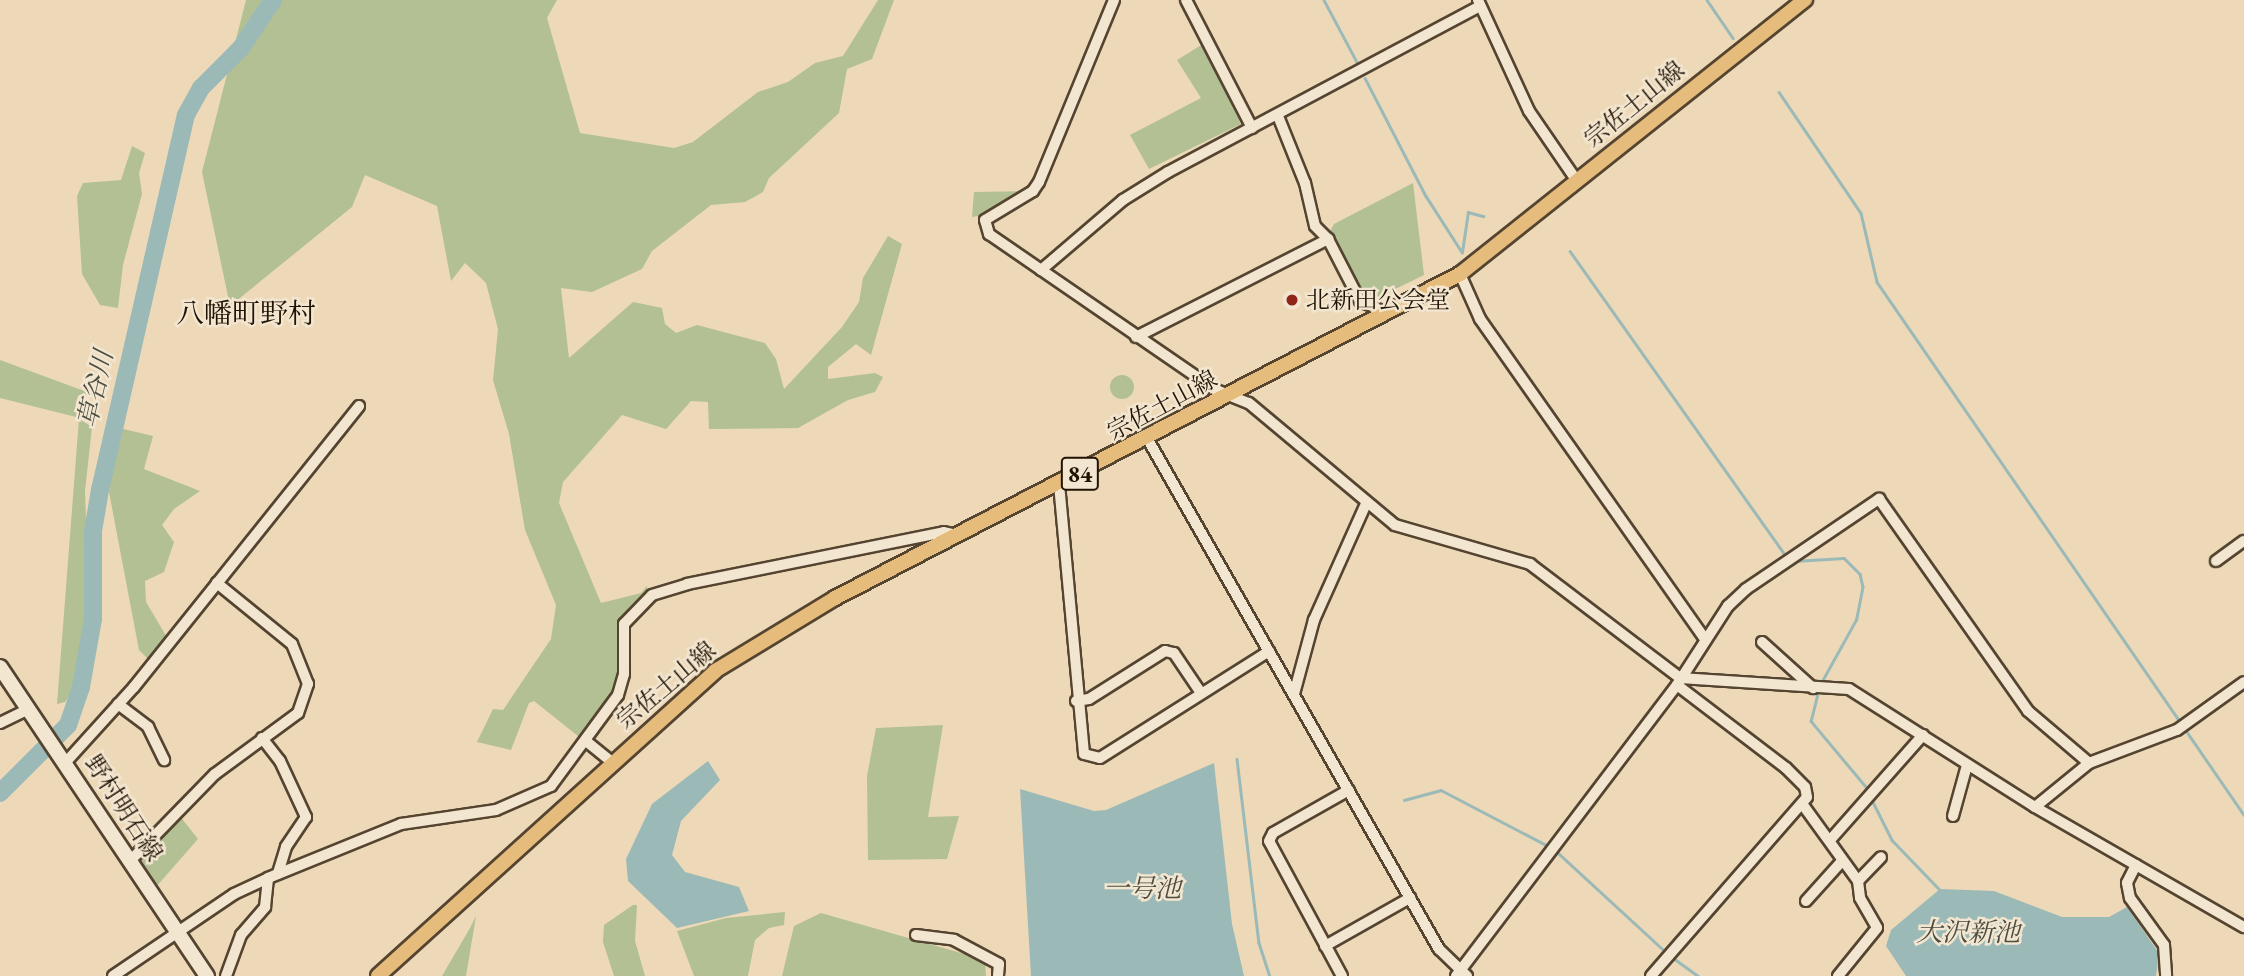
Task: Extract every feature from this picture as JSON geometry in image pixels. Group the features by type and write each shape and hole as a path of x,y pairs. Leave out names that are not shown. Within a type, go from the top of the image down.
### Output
{"main road":[{"name":"宗佐土山線","path":"377,976 611,761 715,671 765,636 1460,274 1805,0"},
{"name":"野村明石線","path":"0,667 207,976"}],"street":[{"path":"1114,0 1040,181 1033,191 985,220 989,234 1216,390 1248,403 1366,504 1408,532 1530,564 1786,768 1805,787 1803,805 1651,976"},
{"path":"1186,0 1252,128"},
{"path":"1041,270 1123,200 1479,3 1529,111 1577,181"},
{"path":"1278,116 1305,183 1315,226 1328,239 1360,300 1376,307 1382,316"},
{"path":"1136,337 1328,239"},
{"path":"1460,274 1480,319 1704,638"},
{"path":"64,760 118,704 359,406"},
{"path":"1147,438 1439,949 1461,975 1678,682 1704,638 1746,589 1879,499 2028,711 2089,763"},
{"path":"1059,484 1080,749 1096,758 1269,651"},
{"path":"1294,694 1314,620 1366,504"},
{"path":"113,976 234,894 273,876 401,824 513,806 551,786 618,695 624,674 624,624 652,596 687,584 944,532 958,536"},
{"path":"2216,561 2244,541"},
{"path":"131,860 215,774 298,713 307,684 292,644 217,583"},
{"path":"1762,642 1813,688"},
{"path":"1076,701 1088,699 1165,651 1174,653 1201,692"},
{"path":"1678,682 1849,689 2035,807 2244,928"},
{"path":"2035,807 2089,763 2177,730 2244,682"},
{"path":"118,704 148,727 164,760"},
{"path":"0,723 29,709"},
{"path":"1831,839 1923,735"},
{"path":"226,976 241,935 265,907 273,876 282,856 306,817 280,761 262,738"},
{"path":"586,741 611,761"},
{"path":"1953,816 1967,765"},
{"path":"1342,976 1269,841 1273,833 1349,790"},
{"path":"1803,805 1831,839 1842,861 1858,881 1860,898 1877,928 1838,976"},
{"path":"1858,881 1881,857"},
{"path":"1806,901 1842,861"},
{"path":"2136,865 2127,883 2130,898 2164,944 2166,976"},
{"path":"1325,946 1410,898"},
{"path":"916,935 954,940 999,964 998,976"}],"green space":[{"path":"246,0 557,0 547,18 580,133 674,148 693,142 758,92 788,82 815,63 843,56 878,0 894,0 872,59 847,69 839,113 769,178 763,192 745,202 711,205 652,251 642,269 592,292 561,288 569,358 633,302 662,308 665,324 676,333 697,325 765,343 776,359 784,389 842,327 859,302 863,278 888,236 902,244 871,355 856,344 828,367 828,379 875,373 883,377 875,392 848,400 798,428 709,429 708,402 691,401 666,429 622,415 563,482 559,503 601,603 641,593 647,586 648,595 622,621 617,691 583,740 534,701 529,703 511,750 477,742 493,709 503,710 551,639 556,605 525,530 509,434 493,380 498,329 486,283 465,263 451,281 437,206 365,175 352,207 230,306 202,172"},
{"path":"1203,44 1241,124 1149,169 1130,135 1201,98 1177,60"},
{"path":"132,146 145,153 139,173 142,194 123,265 118,308 100,305 82,274 77,196 83,183 121,180"},
{"path":"1413,183 1424,275 1379,297 1360,291 1330,231 1334,224"},
{"path":"1026,191 985,215 972,217 974,192"},
{"path":"0,360 87,392 80,418 0,398"},
{"path":"1122,375 1131,378 1134,387 1131,396 1122,399 1113,396 1110,387 1113,378"},
{"path":"79,419 92,427 85,491 88,581 78,683 65,702 57,704"},
{"path":"119,428 153,436 144,469 200,491 174,509 162,525 174,542 164,572 145,581 146,602 168,639 150,661 139,650 109,492"},
{"path":"943,725 928,817 959,816 947,859 868,860 867,776 876,728"},
{"path":"179,815 198,839 156,887 135,857"},
{"path":"637,905 635,941 645,976 614,976 603,942 604,925"},
{"path":"785,912 784,925 769,928 755,940 748,976 694,976 677,931 726,918"},
{"path":"821,913 975,957 985,962 986,976 782,976 794,926"},
{"path":"476,916 466,976 442,976 470,928"}],"water":[{"path":"708,761 720,780 681,821 672,855 685,872 739,887 749,911 677,928 628,881 626,859 652,804"},
{"name":"一号池","path":"1214,763 1232,924 1244,976 1031,976 1020,789 1094,811 1106,810"},
{"name":"大沢新池","path":"1940,889 1994,891 2062,917 2109,917 2127,907 2159,953 2156,976 1906,976 1886,946 1891,930"}],"waterway":[{"name":"草谷川","path":"0,793 68,725 81,687 93,619 93,531 100,490 186,115 201,88 241,48 273,0"},
{"path":"1324,0 1358,64"},
{"path":"1707,0 1733,38"},
{"path":"1365,78 1426,196 1462,252 1468,212 1483,216"},
{"path":"1779,92 1861,213 1877,282 2181,723"},
{"path":"1570,251 1787,558"},
{"path":"1793,561 1844,558 1860,574 1863,587 1857,619 1821,684"},
{"path":"1819,690 1811,721 1867,788"},
{"path":"2185,729 2244,815"},
{"path":"1237,759 1259,943 1270,976"},
{"path":"1404,800 1441,790 1550,847"},
{"path":"1872,800 1892,840 1941,891"},
{"path":"1556,851 1667,953"},
{"path":"1672,957 1698,976"}],"place":[{"name":"北新田公会堂","path":"1292,300"}],"district":[{"name":"八幡町野村","path":"246,313"}]}
